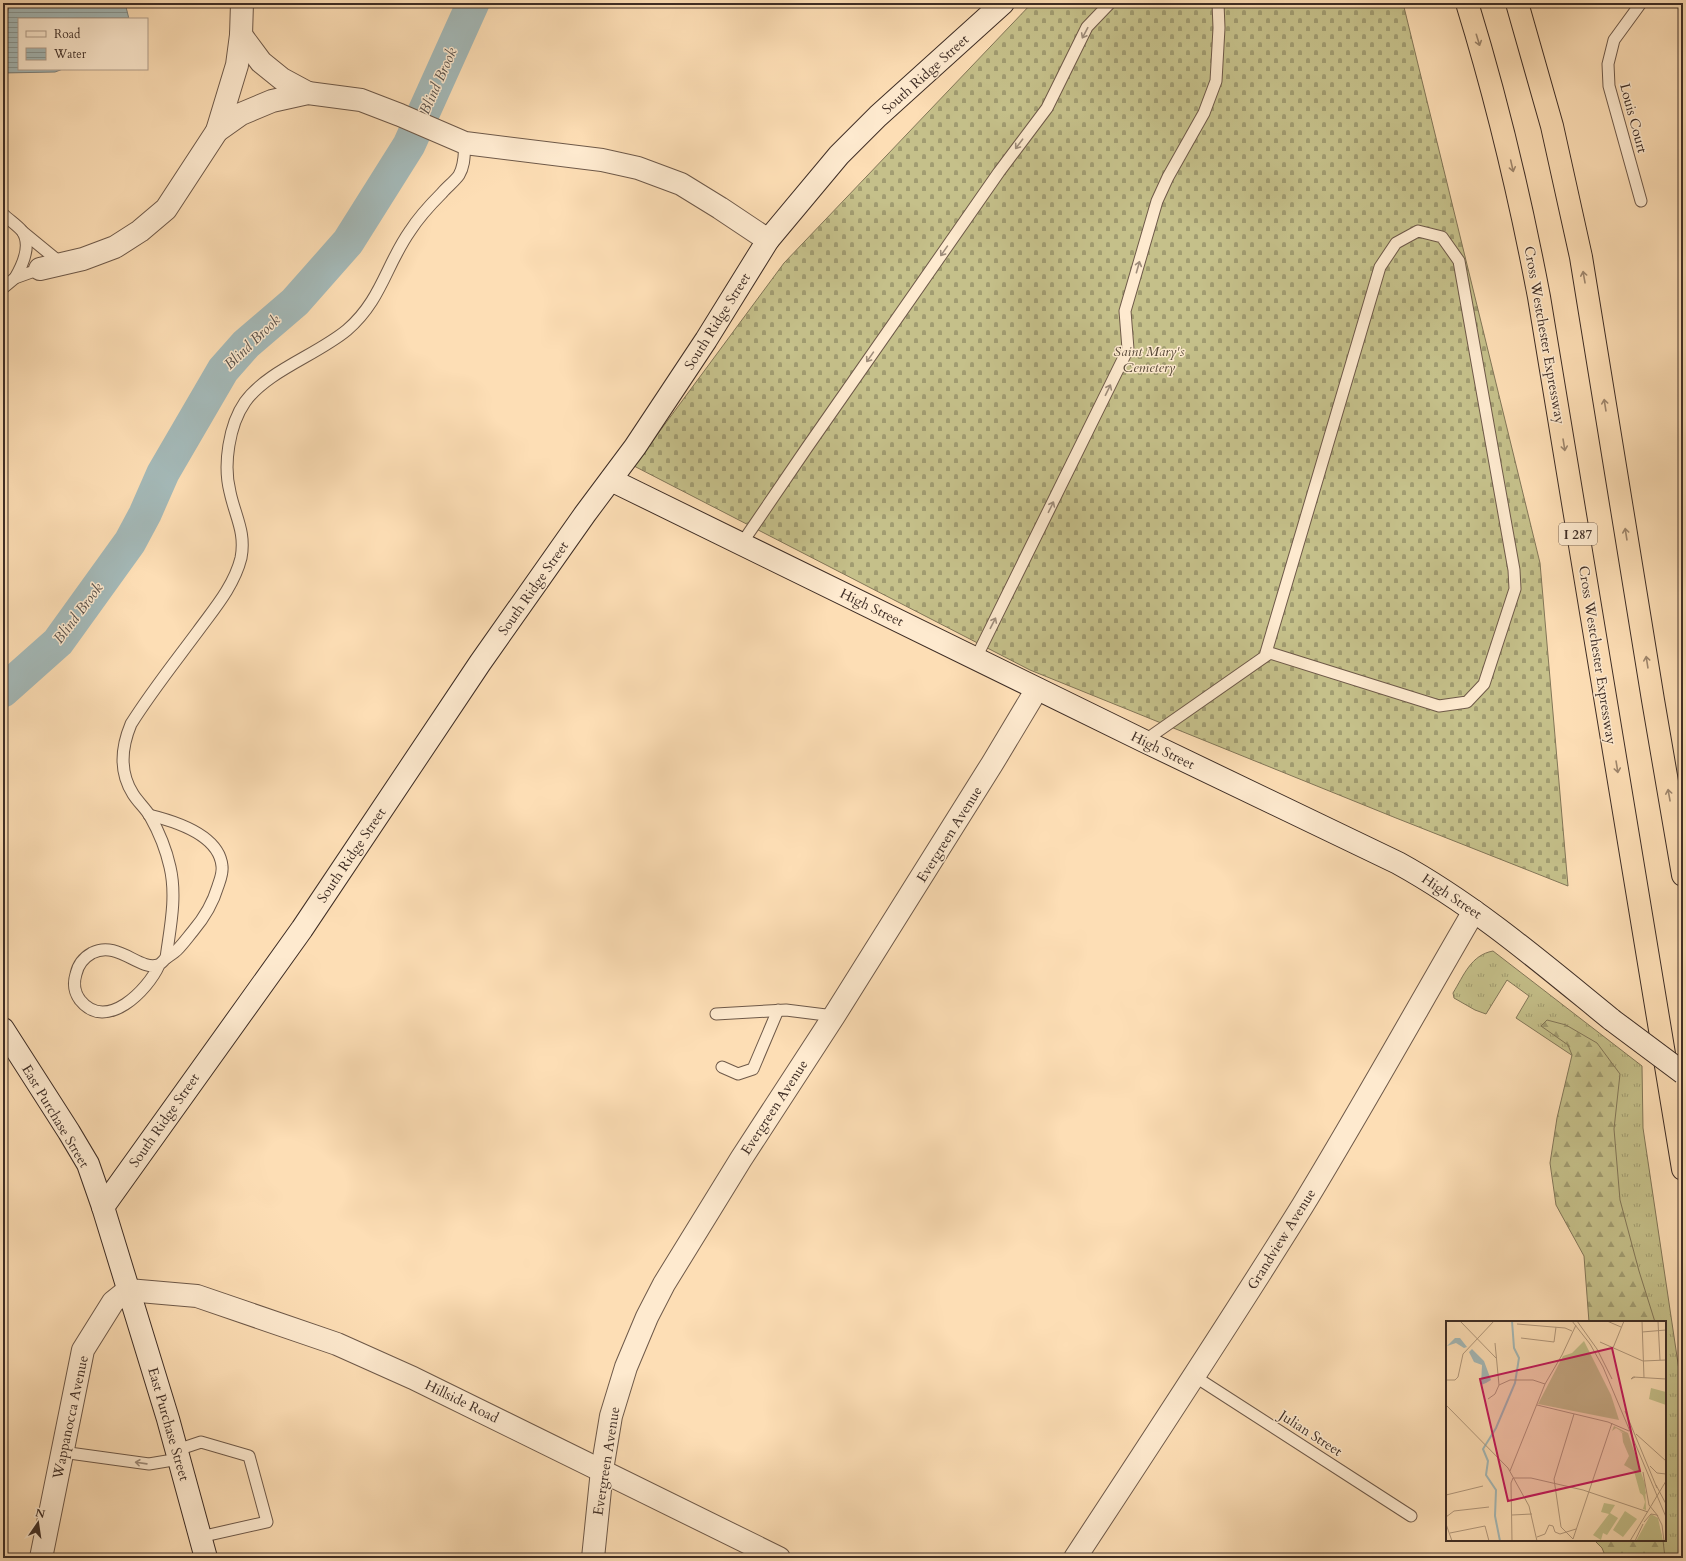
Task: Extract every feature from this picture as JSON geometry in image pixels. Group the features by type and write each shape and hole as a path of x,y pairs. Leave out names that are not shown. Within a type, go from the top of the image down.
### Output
{"highway":[{"name":"Cross Westchester Expressway","path":"1467,3 1507,144 1539,297 1683,1169"},
{"path":"1517,3 1552,126 1581,256 1683,875"}],"street":[{"path":"40,269 83,259 115,247 140,231 166,208 217,131 237,65 241,35 242,3"},
{"name":"South Ridge Street","path":"103,1207 302,929 480,663 635,447 706,340 768,240 844,150 878,116 1003,3"},
{"path":"241,35 261,62 282,79 308,93"},
{"path":"217,131 241,114 272,100 308,93 361,100 465,143 602,160 638,168 681,184 768,240"},
{"name":"High Street","path":"611,480 976,658 1144,742 1398,863 1432,881 1500,929 1612,1020 1683,1073"},
{"name":"Evergreen Avenue","path":"593,1558 602,1470 611,1416 626,1367 647,1317 664,1284 741,1159 834,1016 1038,689"},
{"name":"Grandview Avenue","path":"1075,1558 1304,1204 1368,1097 1474,911"},
{"name":"East Purchase Street","path":"3,1030 69,1132 84,1158 103,1207 178,1454 206,1558"},
{"name":"Hillside Road","path":"128,1290 197,1296 337,1344 413,1378 779,1558"},
{"name":"Wappanocca Avenue","path":"41,1558 83,1350 113,1302 128,1290"}],"lane":[{"path":"742,544 806,449 999,172 1047,108 1087,27 1110,3"},
{"path":"976,658 1128,349 1125,311 1157,201 1168,177 1204,113 1216,81 1219,28 1218,3"},
{"name":"Louis Court","path":"1641,3 1614,40 1608,64 1609,86 1641,201"},
{"path":"162,962 173,905 173,882 166,851 149,815 133,794 127,781 123,766 122,752 131,724 141,708 220,601 237,571 241,557 242,532 229,490 228,455 232,431 239,412 245,402 269,380 346,331 362,316 373,302 409,232 428,208 459,175 464,163 465,143"},
{"path":"3,214 62,264"},
{"path":"1144,742 1270,653 1440,706 1467,702 1484,684 1515,589 1514,570 1459,261 1442,237 1418,231 1396,243 1380,267 1265,656"},
{"path":"15,278 24,262 26,247 23,232"},
{"path":"3,288 15,278 40,269"},
{"path":"149,815 162,818 197,833 206,839 219,855 222,866 221,876 213,900 205,914 177,950 162,962 155,973 126,1004 111,1012 98,1012 87,1007 75,992 74,982 79,965 86,957 94,952 112,950 150,965 162,962"},
{"path":"716,1014 778,1010 834,1016"},
{"path":"722,1067 738,1074 753,1069 778,1010"},
{"name":"Julian Street","path":"1194,1376 1411,1516"},
{"path":"62,1452 149,1464 178,1454 201,1442 249,1456 267,1522 200,1537"}],"green space":[{"name":"Saint Mary's Cemetery","path":"1032,3 1403,3 1540,563 1568,886 1030,670 634,466 784,263"},
{"path":"1493,951 1642,1066 1643,1128 1683,1397 1683,1558 1632,1558 1631,1541 1666,1541 1666,1321 1612,1321 1585,1064 1516,1018 1529,996 1507,980 1486,1014 1475,1010 1454,998 1453,993 1469,967 1474,961 1485,953"},
{"path":"1547,1020 1566,1025 1597,1043 1620,1074 1614,1129 1620,1200 1639,1271 1655,1321 1589,1321 1584,1256 1556,1205 1550,1163 1557,1118 1572,1055 1568,1045 1541,1026"},
{"path":"1595,1541 1663,1541 1665,1558 1606,1558 1602,1548"}],"water":[{"path":"10,3 125,3 129,18 18,18 18,70 60,70 55,72 3,73 3,29"}],"waterway":[{"name":"Blind Brook","path":"3,691 58,642 130,542 145,514 163,473 223,370 246,344 295,302 348,242 409,145 473,3"}]}
